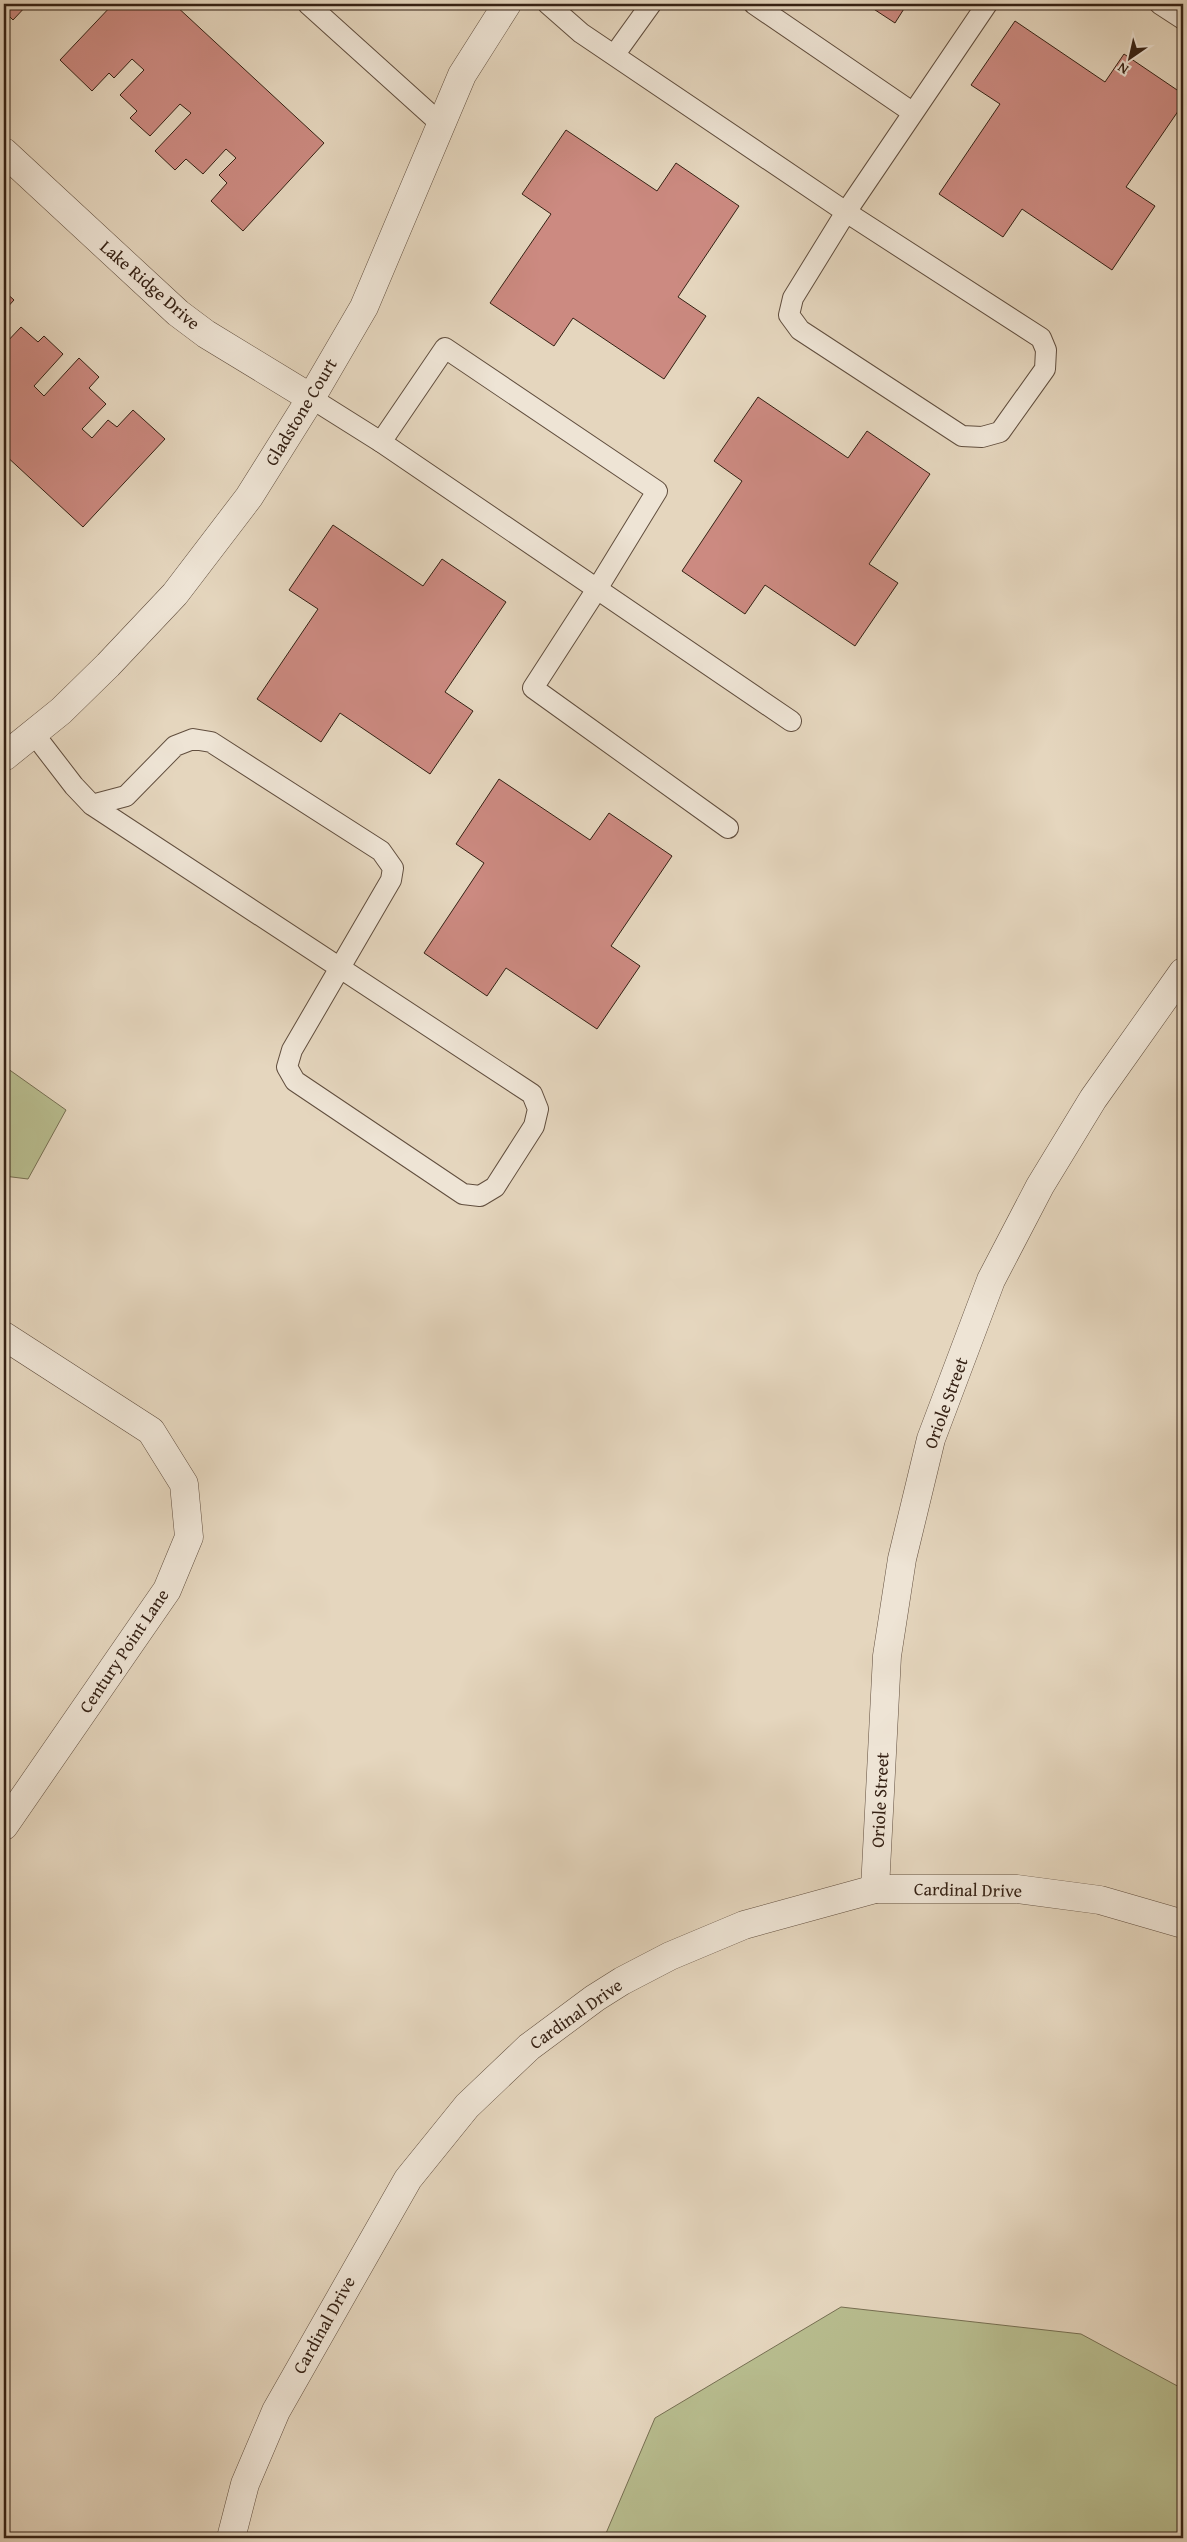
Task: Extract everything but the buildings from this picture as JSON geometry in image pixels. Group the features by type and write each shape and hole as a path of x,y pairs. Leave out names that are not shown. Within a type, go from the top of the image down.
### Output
{"street":[{"name":"Gladstone Court","path":"4,757 34,734 108,665 175,594 249,497 311,398 364,307 462,75 507,4"},
{"name":"Lake Ridge Drive","path":"4,152 178,313 236,353 311,398"},
{"name":"Oriole Street","path":"875,1889 887,1656 902,1559 931,1439 991,1280 1040,1186 1093,1099 1183,972"},
{"name":"Century Point Lane","path":"4,1336 151,1431 184,1484 188,1537 167,1590 4,1826"},
{"name":"Cardinal Drive","path":"231,2538 245,2484 276,2410 408,2179 467,2106 529,2047 622,1981 670,1956 744,1925 875,1889 1017,1889 1100,1900 1183,1924"}],"lane":[{"path":"548,4 581,33 615,54 846,212 1040,338 1046,350 1045,369 1000,432 982,436 962,436 800,330 789,315 793,298 846,212 987,4"},
{"path":"615,54 651,4"},
{"path":"754,4 912,112"},
{"path":"1160,4 1183,19"},
{"path":"318,7 441,124"},
{"path":"381,442 445,348 657,491 597,590 532,688 728,828"},
{"path":"311,398 381,442 791,720"},
{"path":"34,734 74,786 92,805 339,968 532,1094 538,1109 534,1126 495,1187 480,1196 463,1194 295,1081 287,1067 292,1050 339,968 391,880 393,868 381,851 211,742 194,739 175,746 126,796 92,805"}],"green space":[{"path":"4,1066 66,1110 28,1179 4,1176"},
{"path":"841,2307 1081,2334 1183,2389 1183,2538 604,2538 655,2418"}]}
